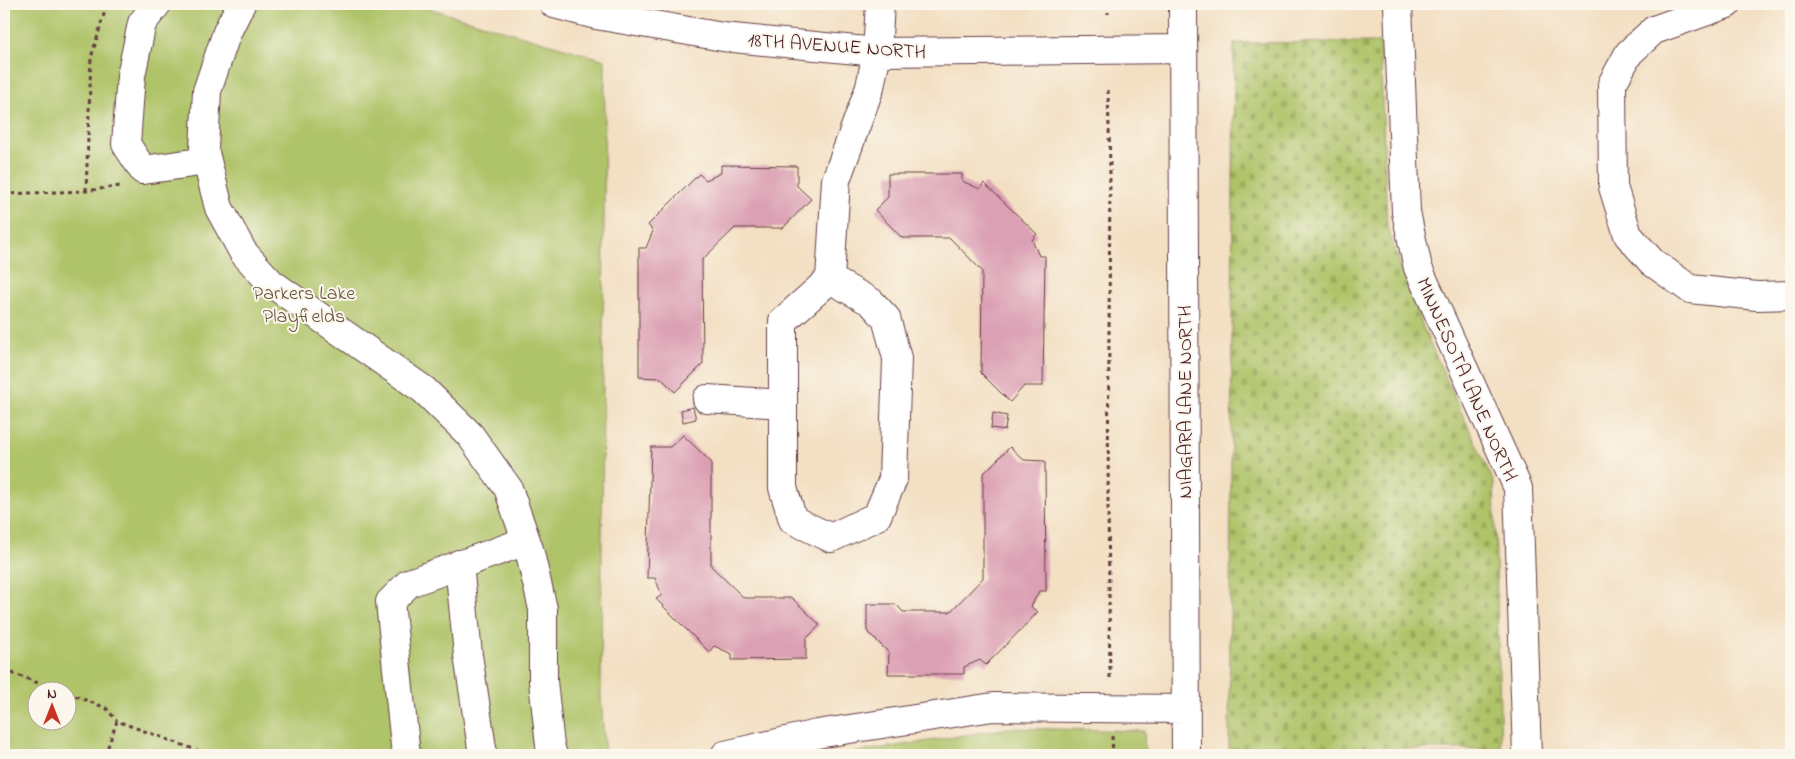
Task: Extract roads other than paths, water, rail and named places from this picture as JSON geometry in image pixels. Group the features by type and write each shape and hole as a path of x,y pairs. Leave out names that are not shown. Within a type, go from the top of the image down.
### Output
{"street":[{"path":"157,4 142,23 131,76 126,144 143,170 207,160"},
{"name":"18TH AVENUE NORTH","path":"554,4 596,15 723,37 877,52 1183,49"},
{"path":"830,279 871,302 886,318 897,358 893,479 877,516 831,538 793,520 783,488 783,320 830,279 836,180 870,87 877,52 880,4"},
{"name":"NIAGARA LANE NORTH","path":"1183,4 1186,755"},
{"name":"MINNESOTA LANE NORTH","path":"1398,4 1406,212 1418,268 1518,488 1527,755"},
{"path":"1726,4 1654,30 1628,53 1612,84 1613,188 1628,235 1652,262 1690,289 1758,296 1791,295"},
{"path":"231,7 227,32 207,91 204,149 219,208 243,252 271,283 424,390 470,434 508,488 526,541 542,609 542,681 550,746 553,755"},
{"path":"706,399 783,404"},
{"path":"406,755 390,602 409,583 526,541"},
{"path":"459,564 468,655 484,755"},
{"path":"725,755 817,734 993,707 1185,709"}],"park label":[{"name":"Parkers Lake Playfields","path":"304,304"}]}
